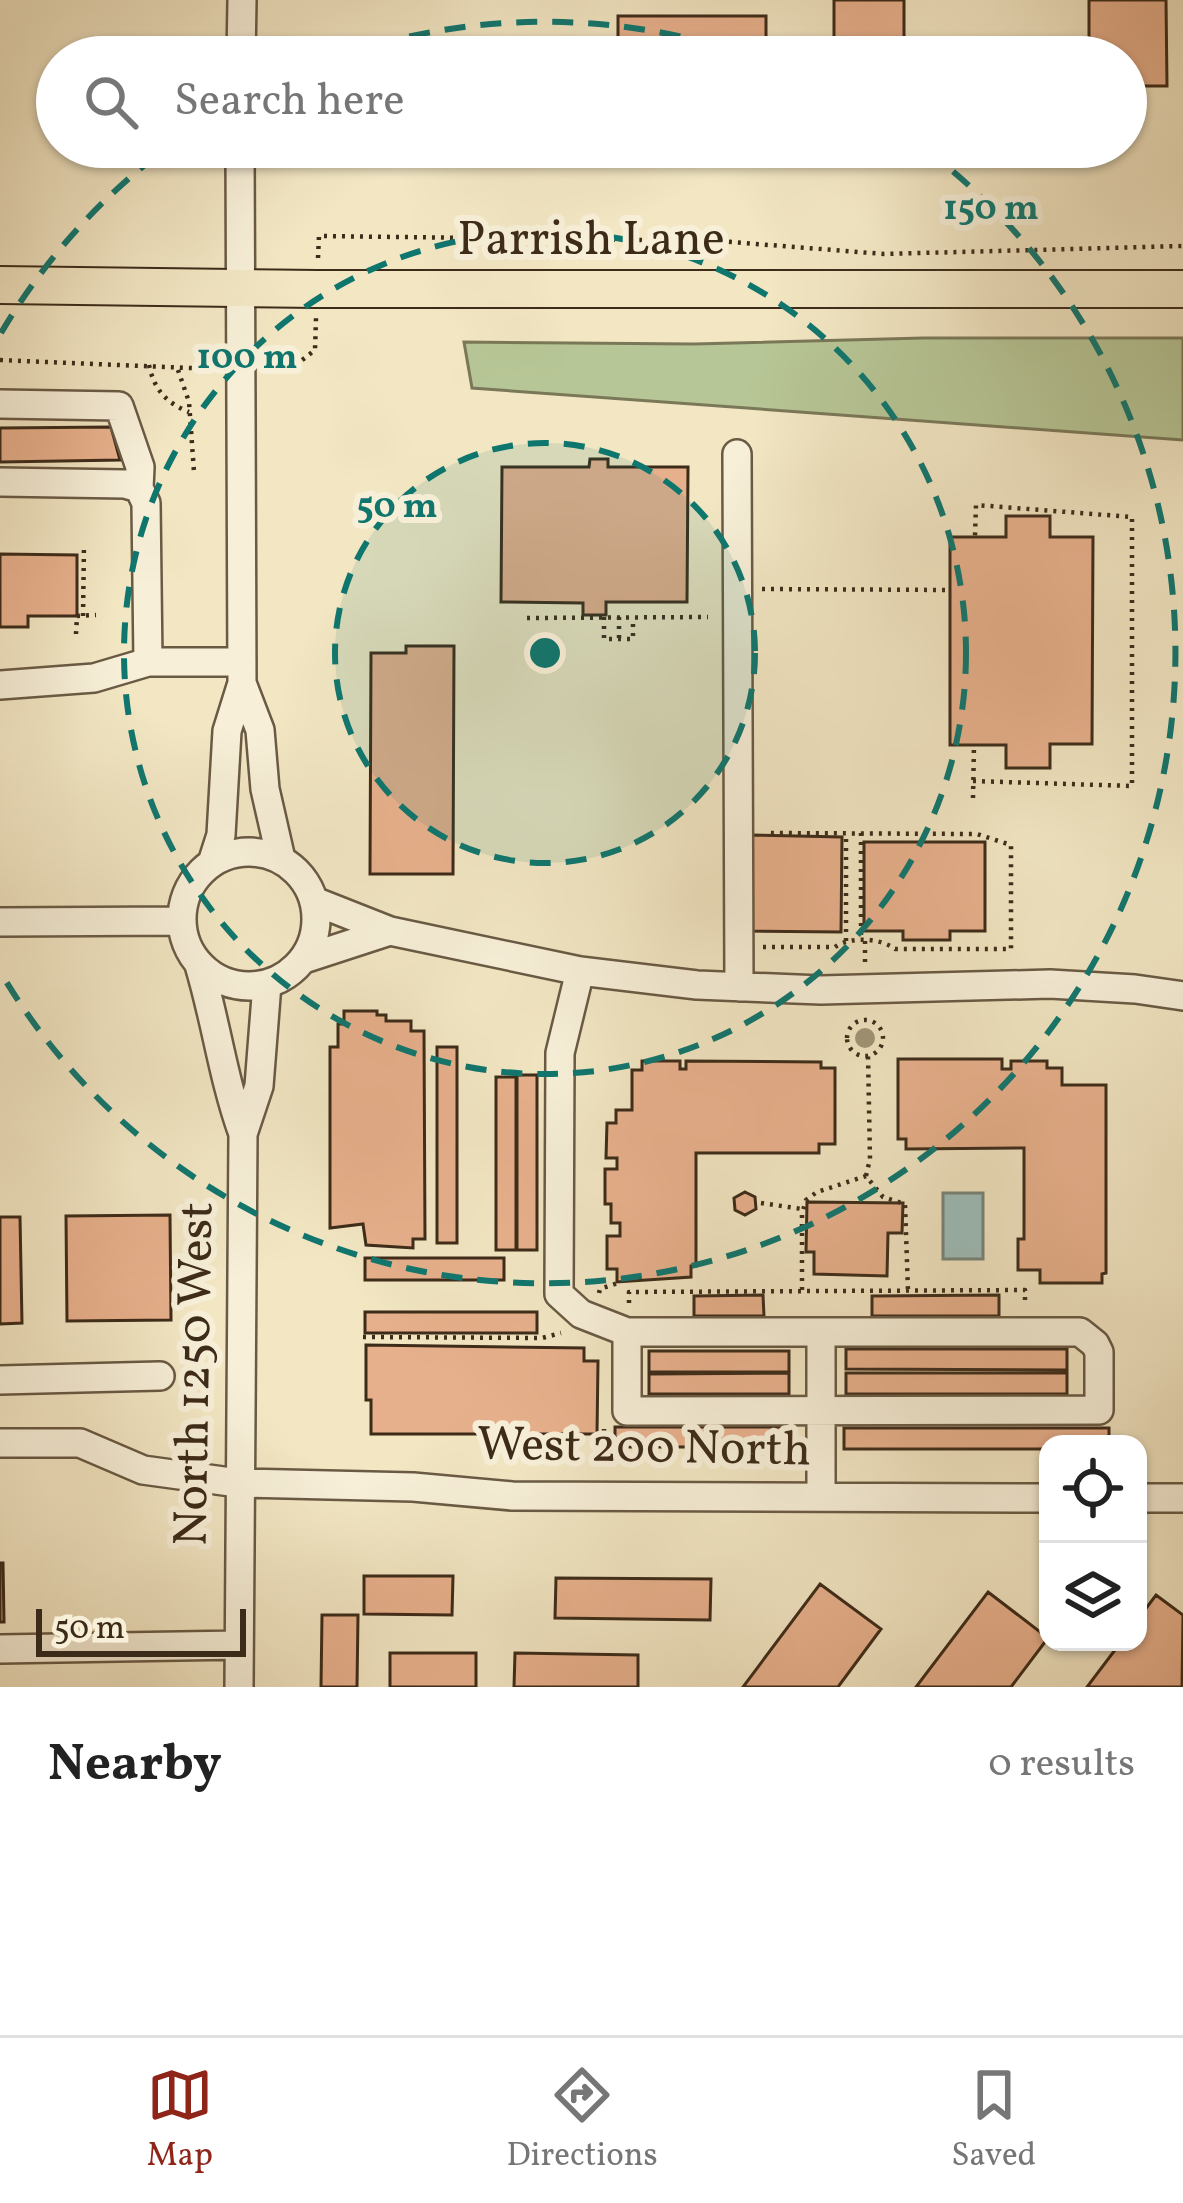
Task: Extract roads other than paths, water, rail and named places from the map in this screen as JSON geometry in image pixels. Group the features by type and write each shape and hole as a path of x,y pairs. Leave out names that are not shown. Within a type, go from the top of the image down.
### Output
{"main road":[{"name":"Parrish Lane","path":"0,284 1183,289"}],"street":[{"path":"241,36 242,0"},
{"path":"212,863 221,836 227,731 242,673 240,168"},
{"path":"0,404 119,406 140,467 139,488 146,503 148,662"},
{"path":"737,454 739,987"},
{"path":"0,482 139,488"},
{"path":"0,686 94,678 148,662 242,673"},
{"path":"242,673 260,730 265,789 280,859"},
{"path":"304,959 317,917 314,901 302,877 280,859 244,852 212,863 196,878 184,900 186,944 200,965 233,984 267,984 304,959 390,931"},
{"path":"314,901 390,931 580,971 739,987 821,990 1050,984 1135,988 1183,996"},
{"path":"0,922 182,921"},
{"name":"North 1250 West","path":"200,965 217,1024 227,1090 243,1134"},
{"path":"580,971 560,1053 559,1294 581,1314 627,1332 1070,1330 1095,1344 1099,1410 627,1411 627,1332"},
{"name":"North 1250 West","path":"239,1687 243,1134 259,1086 267,984"},
{"path":"821,1332 821,1497"},
{"path":"0,1380 160,1376"},
{"name":"West 200 North","path":"0,1444 80,1443 143,1470 238,1483 413,1487 512,1496 1039,1498"},
{"path":"1147,1498 1183,1498"},
{"path":"0,1649 239,1645"}],"water":[{"path":"943,1193 983,1193 983,1259 943,1259"}]}
